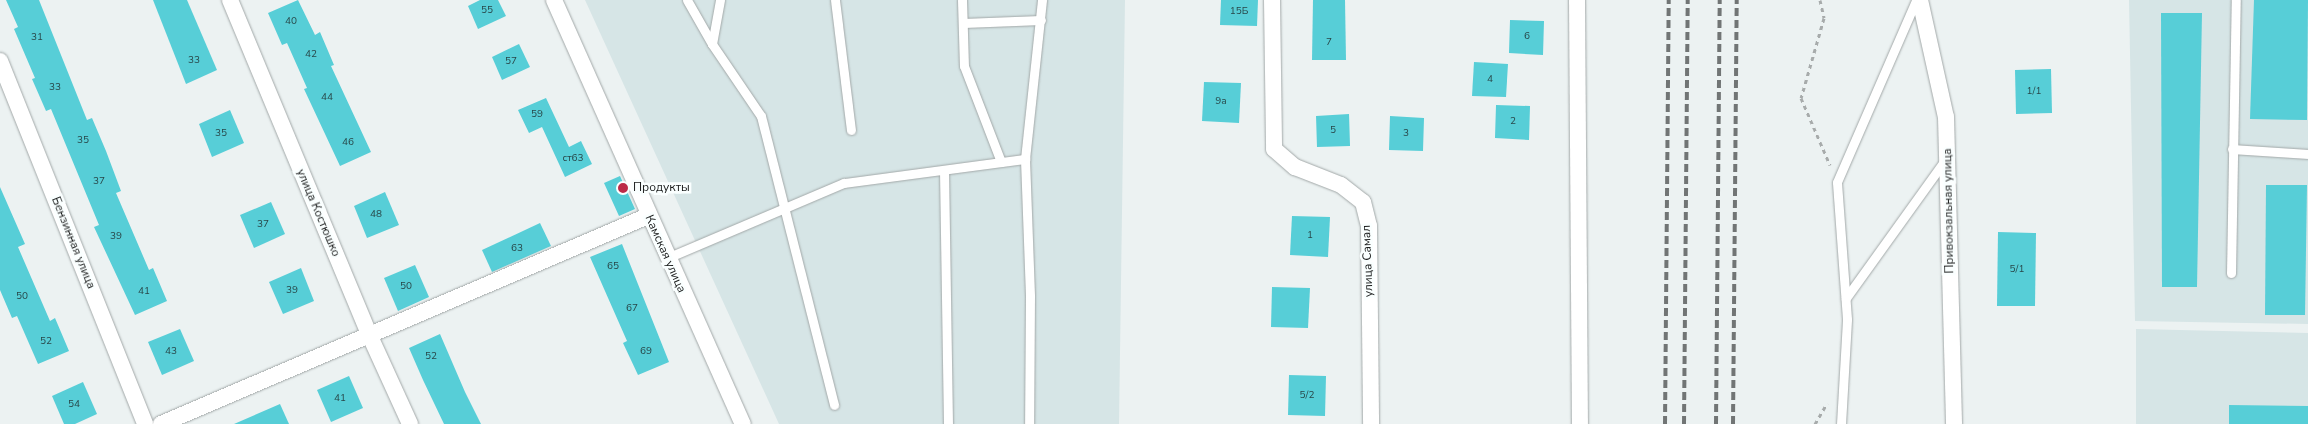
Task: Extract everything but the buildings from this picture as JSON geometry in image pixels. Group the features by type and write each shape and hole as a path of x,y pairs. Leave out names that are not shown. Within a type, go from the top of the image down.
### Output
{"street":[{"name":"улица Костюшко","path":"230,0 369,334 410,424"},
{"name":"Камская улица","path":"554,0 648,216 743,424"},
{"name":"улица Самал","path":"1272,0 1274,149 1294,167 1341,185 1362,202 1369,226 1371,424"},
{"path":"1577,0 1580,424"},
{"name":"Привокзальная улица","path":"1920,0 1946,117 1954,424"},
{"name":"Бензинная улица","path":"0,61 145,424"},
{"path":"161,424 648,216"}],"lane":[{"path":"687,0 712,44 761,116 786,208 834,405"},
{"path":"712,44 720,0"},
{"path":"835,0 851,130"},
{"path":"962,0 964,66 1001,162"},
{"path":"1028,424 1030,296 1025,159 1042,0"},
{"path":"1841,424 1846,298 1837,182 1916,0"},
{"path":"2231,273 2236,0"},
{"path":"963,23 1041,20"},
{"path":"2232,149 2308,154"},
{"path":"1846,298 1947,157"},
{"path":"668,258 844,183 1025,159"},
{"path":"944,170 948,424"}],"path":[{"path":"1820,0 1824,18 1802,98 1837,182"}],"shaded area":[{"path":"585,0 1125,0 1119,424 779,424"},
{"path":"2129,0 2308,0 2308,324 2135,321"},
{"path":"2136,329 2308,333 2308,424 2136,424"}],"railway":[{"path":"1665,424 1669,0"},
{"path":"1684,424 1688,0"},
{"path":"1716,424 1720,0"},
{"path":"1733,424 1737,0"}],"place":[{"name":"Продукты","path":"623,188"}]}
